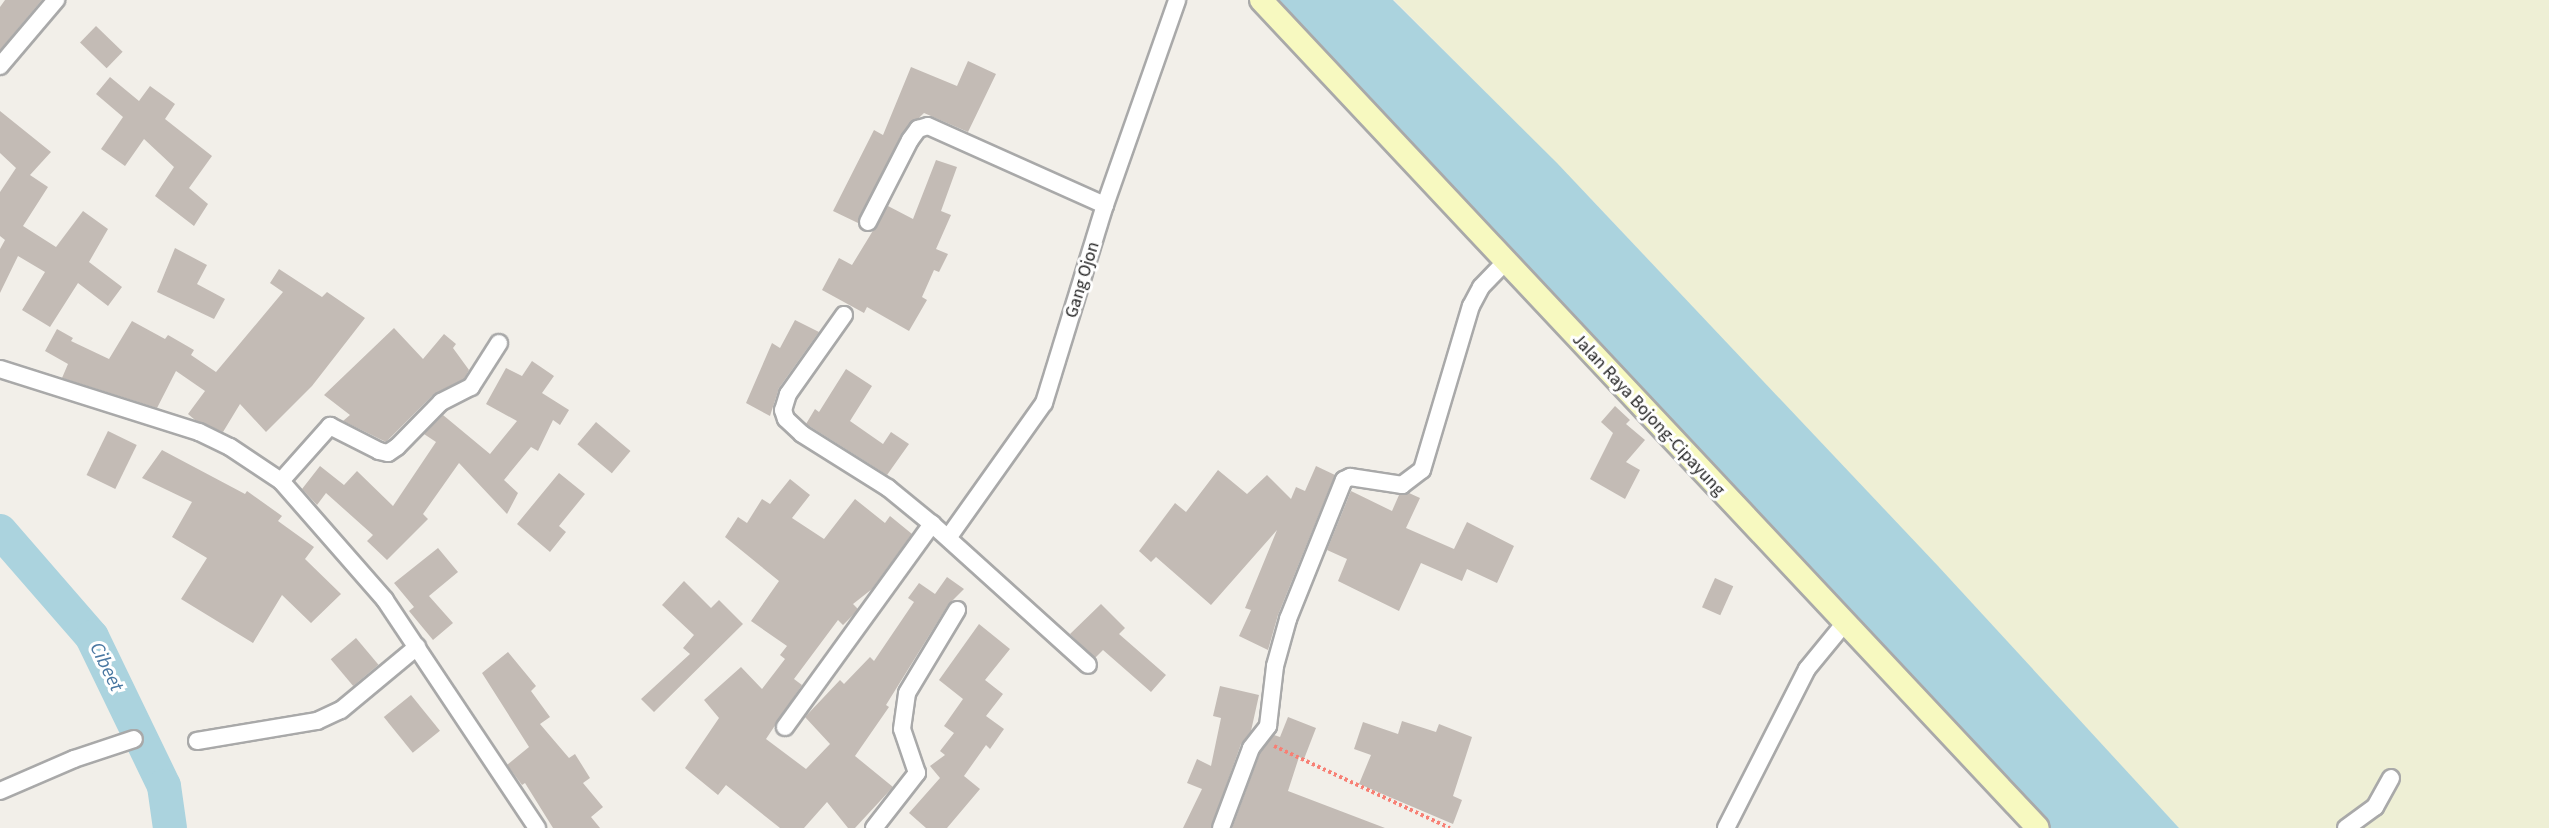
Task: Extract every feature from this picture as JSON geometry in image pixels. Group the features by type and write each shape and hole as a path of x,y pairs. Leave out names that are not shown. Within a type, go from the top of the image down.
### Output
{"street":[{"path":"2,61 56,0"},
{"name":"Gang Ojon","path":"948,538 1044,403 1106,205 1177,0"},
{"name":"Jalan Raya Bojong-Cipayung","path":"1261,0 1844,624 2038,828"},
{"path":"868,222 910,140 918,129 928,126 1106,205"},
{"path":"1221,828 1251,748 1260,740 1268,726 1275,666 1288,619 1344,480 1350,477 1402,485 1422,470 1471,306 1481,287 1505,262"},
{"path":"844,315 788,394 783,410 786,419 802,434 888,488 948,538 1088,665"},
{"path":"281,481 330,426 379,451 388,453 397,447 441,402 471,387 499,343"},
{"path":"0,369 200,432 281,481 385,600 537,828"},
{"path":"785,727 932,524"},
{"path":"874,828 917,773 902,729 907,693 957,609"},
{"path":"1726,828 1807,669 1844,624"},
{"path":"197,741 275,730 341,711 417,647"},
{"path":"0,791 74,759 134,739"},
{"path":"2346,828 2375,807 2391,778"}],"path":[{"path":"1260,740 1450,828"}],"green space":[{"path":"1394,0 2549,0 2549,828 2179,828 1594,202"}],"water":[{"path":"1261,0 1393,0 1557,163 1938,566 2179,828 2033,828"}],"building":[{"path":"5,0 42,0 0,50 0,7"},
{"path":"96,26 123,52 107,68 80,43"},
{"path":"968,61 996,74 968,132 924,113 901,135 858,223 833,211 874,130 883,135 911,67 957,86"},
{"path":"110,77 139,101 150,86 175,104 165,119 212,156 189,188 208,204 194,226 155,196 174,167 144,139 125,166 101,149 123,117 96,94"},
{"path":"0,111 51,152 30,175 48,187 23,226 56,247 83,211 108,229 89,262 122,287 108,306 78,283 50,327 22,310 45,272 18,256 0,293 0,249 5,240 0,236 0,192 16,168 0,153"},
{"path":"936,160 957,167 941,211 951,215 936,249 948,254 939,272 934,270 922,297 927,300 909,331 867,307 864,313 822,290 839,258 852,265 888,206 913,219"},
{"path":"175,248 207,265 197,284 225,299 214,319 157,292"},
{"path":"279,269 322,297 327,292 365,318 312,386 266,432 240,404 223,432 195,420 188,414 205,391 176,371 157,408 62,378 68,364 45,351 57,329 73,338 71,341 109,359 132,321 165,339 168,335 194,350 191,355 216,372 283,292 270,283"},
{"path":"795,320 819,332 779,388 770,416 746,403 772,343 780,348"},
{"path":"394,328 423,359 444,334 456,344 453,348 469,370 464,379 434,394 386,442 343,421 350,415 324,395"},
{"path":"532,361 554,376 542,393 569,410 560,425 553,420 538,451 531,447 504,480 518,493 507,514 459,463 423,514 428,519 387,560 367,541 373,535 326,493 317,505 302,489 320,466 344,485 357,471 393,506 436,442 424,434 443,415 490,454 517,421 486,404 506,368 522,376"},
{"path":"846,369 872,386 850,421 883,444 891,432 909,444 887,475 806,424 815,409 819,412"},
{"path":"1615,406 1630,420 1626,424 1645,440 1626,462 1640,470 1625,499 1590,479 1613,433 1601,422"},
{"path":"596,422 630,451 612,473 577,444"},
{"path":"108,431 137,445 115,489 87,475"},
{"path":"162,450 245,494 247,491 282,516 278,521 314,547 305,559 341,594 311,623 282,595 253,643 181,599 207,558 172,537 192,502 142,478"},
{"path":"1316,466 1335,475 1278,615 1268,650 1239,636 1251,610 1245,608 1277,530 1211,605 1156,557 1151,562 1139,551 1175,503 1186,512 1218,470 1247,494 1267,475 1291,499 1296,487 1305,491"},
{"path":"559,473 585,494 559,526 566,532 550,552 517,524"},
{"path":"790,479 810,495 792,518 824,539 855,499 885,523 890,516 912,534 872,589 853,604 858,609 855,613 843,625 838,620 794,679 802,685 766,739 806,769 830,744 805,717 840,680 844,684 870,657 874,661 914,602 908,598 919,583 935,594 947,577 964,589 948,605 886,705 889,707 855,756 893,787 855,828 848,828 827,802 804,828 780,828 726,785 718,795 685,768 719,718 704,700 741,667 762,689 785,659 780,655 787,646 751,621 779,581 725,537 738,517 747,523 762,499 770,504"},
{"path":"1351,491 1392,511 1399,495 1409,493 1420,498 1406,528 1454,549 1467,522 1514,546 1497,583 1467,569 1462,581 1421,563 1399,611 1338,581 1347,559 1327,550"},
{"path":"438,548 458,572 429,596 453,623 433,640 409,611 414,607 394,583"},
{"path":"1715,578 1733,586 1720,615 1702,607"},
{"path":"684,581 711,608 719,600 743,624 654,712 641,699 690,654 683,648 694,635 662,605"},
{"path":"1101,604 1125,628 1119,634 1166,675 1151,692 1103,650 1095,658 1070,634"},
{"path":"979,624 1010,649 985,680 1003,694 986,716 1004,729 990,749 986,745 964,776 980,789 947,828 926,828 909,813 940,778 930,766 945,755 940,751 954,733 944,726 963,699 939,680"},
{"path":"356,638 378,665 353,686 331,659"},
{"path":"508,652 536,686 531,691 550,717 540,724 569,758 575,754 590,778 583,783 603,807 591,817 600,828 553,828 525,783 522,785 507,765 529,747 482,673"},
{"path":"1220,686 1259,695 1251,731 1241,744 1211,828 1183,828 1202,789 1187,783 1197,759 1211,766 1221,718 1213,716"},
{"path":"411,695 440,731 413,753 384,717"},
{"path":"1288,717 1316,728 1304,759 1299,757 1288,791 1385,828 1232,828 1260,753 1274,735 1280,737"},
{"path":"1402,721 1436,732 1439,724 1472,737 1453,796 1462,800 1453,824 1359,784 1371,755 1354,749 1363,722 1398,734"}],"waterway":[{"name":"Cibeet","path":"0,531 92,637 164,786 170,828"}]}
